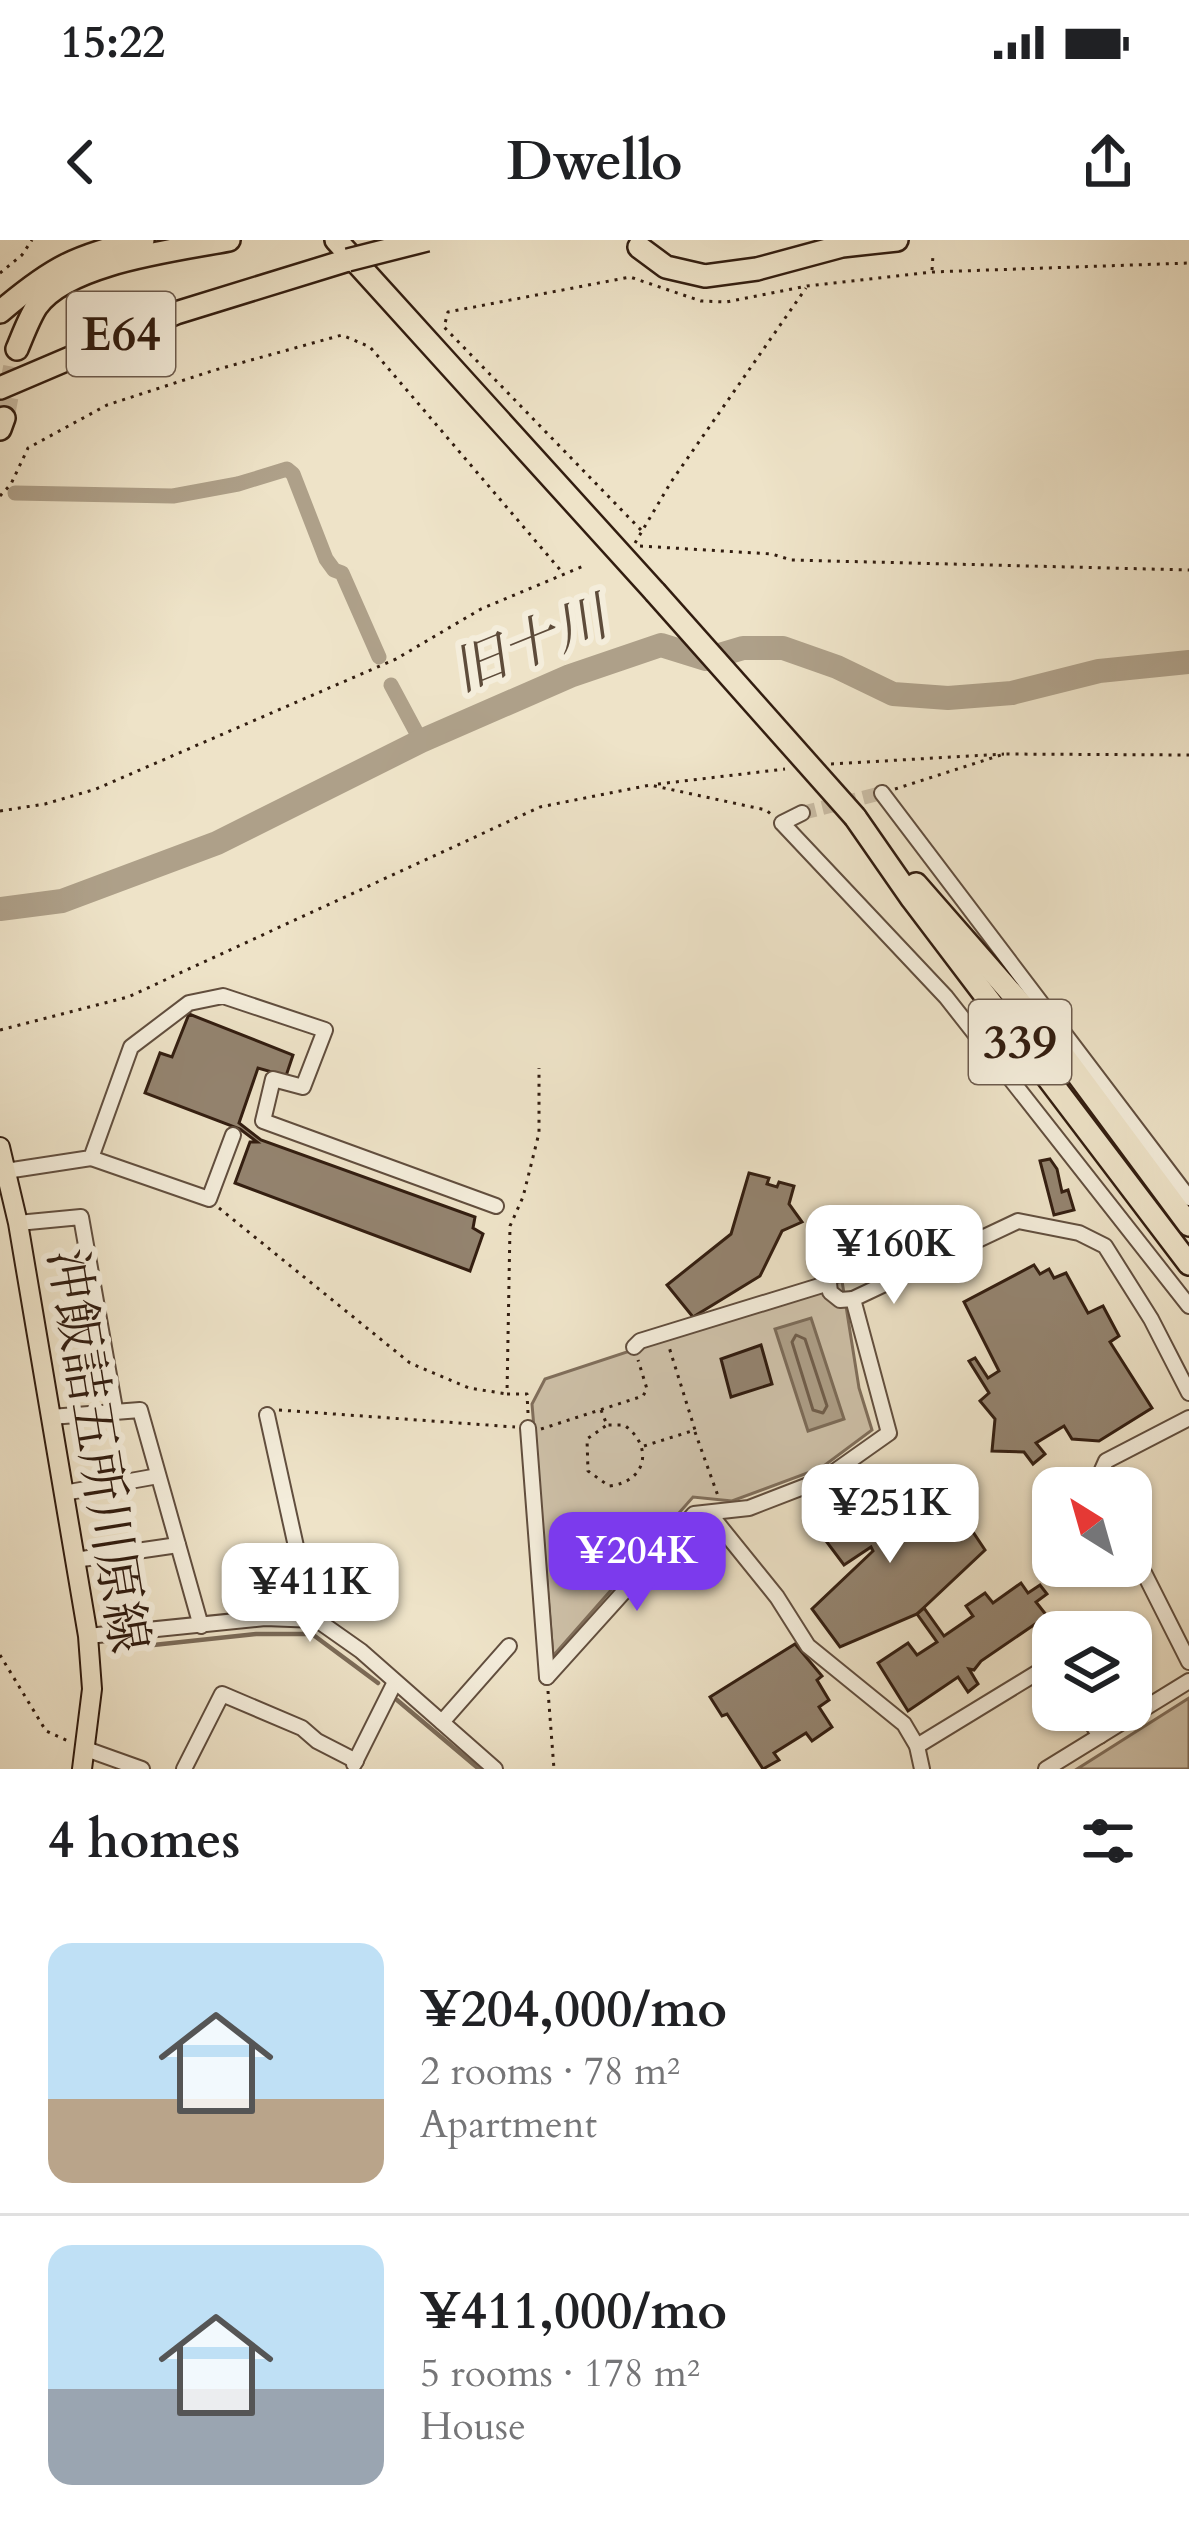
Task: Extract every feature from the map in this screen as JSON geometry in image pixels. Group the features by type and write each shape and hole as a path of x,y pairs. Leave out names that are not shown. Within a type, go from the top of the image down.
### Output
{"highway":[{"path":"0,312 46,273 88,254 143,240"},
{"path":"17,349 38,304 67,282 125,261 229,240"},
{"name":"E64","path":"0,388 104,341 342,250 427,240"},
{"path":"639,247 666,266 705,276 757,269 842,246 897,240"},
{"name":"339","path":"342,250 655,592 1048,1036 1189,1225"},
{"name":"339","path":"854,817 1189,1264"}],"main road":[{"name":"沖飯詰五所川原線","path":"0,1147 18,1223 88,1636 92,1689 82,1769"}],"street":[{"path":"882,793 1189,1198"},
{"path":"802,813 782,823 946,998 1189,1306"},
{"path":"91,1158 131,1047 189,1003 223,996 326,1030 304,1087 273,1079 263,1121 496,1207"},
{"path":"6,1172 91,1158 208,1199 233,1136"},
{"path":"18,1223 81,1217 115,1409"},
{"path":"634,1347 829,1283 830,1292 840,1300 853,1299 1018,1221 1079,1233 1105,1246 1151,1319 1189,1393"},
{"path":"547,1677 694,1514 749,1508 824,1479 889,1432 853,1299"},
{"path":"51,1417 140,1410 201,1626"},
{"path":"267,1415 312,1619"},
{"path":"1103,1467 1106,1461 1189,1418"},
{"path":"528,1430 547,1677"},
{"path":"64,1492 158,1476"},
{"path":"717,1512 808,1646 904,1724 922,1769"},
{"path":"75,1560 178,1545"},
{"path":"1151,1587 1189,1662"},
{"path":"88,1636 265,1618 312,1619 361,1651 496,1769"},
{"path":"442,1722 508,1646"},
{"path":"916,1746 1032,1676"},
{"path":"184,1769 222,1694 302,1728 354,1765 395,1682"},
{"path":"1046,1769 1189,1682"},
{"path":"1097,1731 1100,1736"},
{"path":"86,1749 142,1769"}],"path":[{"path":"0,273 32,240"},
{"path":"932,272 933,254"},
{"path":"641,530 444,327 448,312 630,277 701,301 726,302 808,286 932,272 1189,262"},
{"path":"808,286 632,547 649,544 772,554 791,560 1189,570"},
{"path":"0,496 28,448 107,405 342,335 370,347 562,572"},
{"path":"0,812 97,789 396,659 481,609 586,565"},
{"path":"882,793 1004,754 1189,755"},
{"path":"0,1030 128,997 540,807 650,784 766,810 782,823"},
{"path":"507,1394 510,1226 523,1197 539,1133 539,1068"},
{"path":"208,1199 410,1363 469,1388 527,1394 528,1430"},
{"path":"664,1334 717,1512"},
{"path":"267,1415 280,1409 375,1414 528,1430 646,1394 634,1347"},
{"path":"601,1410 608,1425"},
{"path":"608,1425 623,1425 642,1446 644,1457 636,1476 625,1484 609,1486 588,1471 584,1447 594,1432 608,1425"},
{"path":"642,1446 695,1430"},
{"path":"0,1655 46,1731 86,1749"},
{"path":"547,1677 554,1769"}],"shaded area":[{"path":"842,1281 859,1388 872,1430 821,1468 732,1501 693,1497 553,1656 532,1404 545,1379"},
{"path":"1189,1698 1189,1769 1077,1769 1137,1731 1152,1731 1152,1721"}],"water":[{"path":"811,1318 844,1419 808,1431 775,1329"}],"building":[{"path":"189,1014 293,1055 286,1076 258,1068 239,1123 261,1140 475,1217 473,1228 483,1234 470,1271 235,1183 250,1142 257,1142 240,1129 145,1093 160,1053 172,1057"},
{"path":"1050,1159 1074,1210 1054,1215 1040,1161"},
{"path":"749,1173 769,1178 767,1184 777,1187 779,1182 794,1186 789,1204 802,1222 782,1231 760,1276 693,1317 667,1285 731,1234"},
{"path":"1034,1265 1040,1274 1049,1269 1054,1278 1066,1273 1088,1313 1103,1306 1119,1336 1110,1342 1152,1408 1099,1441 1072,1439 1064,1426 1036,1443 1045,1454 1033,1464 1024,1452 992,1451 995,1419 980,1401 989,1393 969,1361 975,1358 988,1378 999,1371 964,1302"},
{"path":"761,1345 772,1384 731,1397 721,1359"},
{"path":"885,1488 907,1521 880,1539 884,1544 959,1511 985,1550 917,1614 840,1647 812,1609 873,1551 871,1547 844,1565 820,1533 845,1517 834,1502 850,1492 859,1506"},
{"path":"1021,1583 1028,1593 1042,1587 1047,1594 1036,1602 1043,1611 1032,1611 1032,1626 974,1670 969,1669 978,1684 968,1692 958,1677 908,1711 878,1663 908,1643 917,1655 937,1642 917,1614 924,1608 944,1636 973,1616 966,1606 985,1593 993,1603"},
{"path":"795,1644 822,1676 817,1680 829,1700 819,1707 832,1727 812,1741 806,1733 774,1753 779,1760 763,1769 727,1714 722,1716 710,1697"}],"waterway":[{"path":"15,493 173,496 287,469 326,559 342,573 379,657"},
{"name":"旧十川","path":"0,909 62,901 217,843 421,741 570,676 661,645 706,659 743,648 783,648 893,694 948,698 1012,693 1099,671 1189,662"},
{"path":"391,685 421,741"},
{"path":"144,1646 256,1634 312,1634 378,1683"},
{"path":"397,1700 479,1769"}],"tunnel":[{"path":"4,418 17,349"},
{"path":"802,813 882,793"}]}
